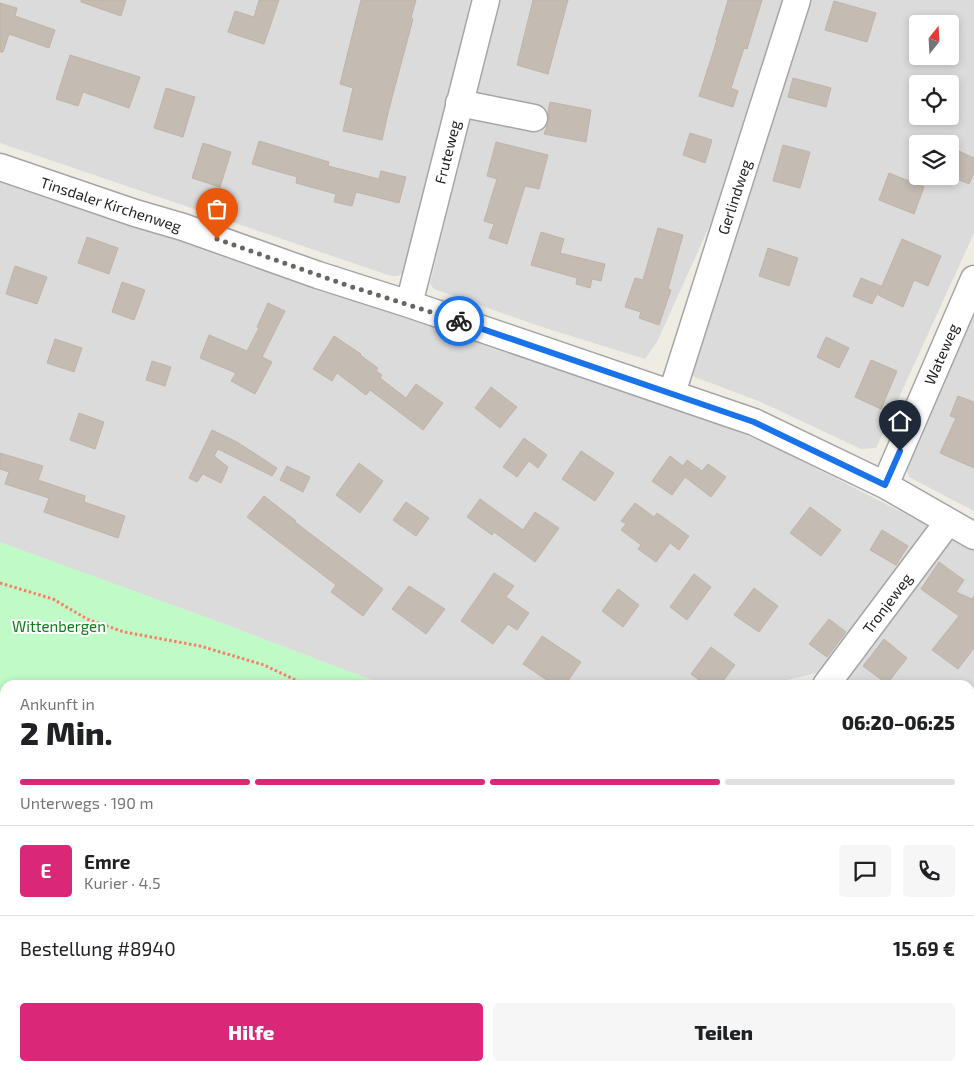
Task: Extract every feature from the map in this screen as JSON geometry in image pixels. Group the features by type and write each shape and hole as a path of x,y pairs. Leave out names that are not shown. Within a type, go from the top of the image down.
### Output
{"street":[{"name":"Fruteweg","path":"410,304 486,0"},
{"name":"Gerlindweg","path":"672,393 797,0"},
{"path":"459,103 534,118"},
{"name":"Tinsdaler Kirchenweg","path":"0,168 183,228 346,285 410,304 754,422 885,485 974,536"},
{"name":"Wateweg","path":"885,485 974,279"},
{"name":"Tronjeweg","path":"830,680 948,522"}],"path":[{"path":"0,583 53,599 86,619 124,632 200,646 264,665 296,680"}],"shaded area":[{"path":"0,0 471,0 404,272 398,276 391,276 0,143"},
{"path":"498,0 790,0 737,165 657,342 645,359 539,326 434,289 430,284"},
{"path":"806,0 974,0 974,233 876,448 861,449 761,402 687,374"},
{"path":"0,180 640,394 706,418 780,450 931,527 825,671 787,680 372,680 0,542"},
{"path":"974,310 974,511 909,477 905,463"},
{"path":"949,537 974,551 974,680 841,680"}],"green space":[{"name":"Wittenbergen","path":"0,542 372,680 0,680"}],"building":[{"path":"81,0 126,0 121,16 81,2"},
{"path":"259,0 279,0 264,44 228,32 235,11 254,17"},
{"path":"361,0 416,0 411,18 413,19 382,140 343,131 353,88 340,84"},
{"path":"533,0 568,0 548,74 517,65"},
{"path":"728,0 762,0 747,49 744,48 731,88 738,91 733,107 699,96"},
{"path":"834,1 876,13 867,42 825,30"},
{"path":"0,3 17,8 15,16 55,30 49,48 9,34 3,52 0,52"},
{"path":"70,55 140,77 129,108 83,92 78,106 56,99"},
{"path":"793,78 831,88 826,107 788,97"},
{"path":"166,88 195,97 183,137 154,128"},
{"path":"550,102 591,110 586,142 544,134 549,120"},
{"path":"690,133 712,140 705,163 683,155"},
{"path":"259,141 329,162 328,166 379,179 381,171 406,177 399,203 356,192 352,206 334,202 336,194 296,183 297,177 252,164"},
{"path":"496,142 548,155 539,189 525,186 507,244 489,238 494,224 484,221 497,179 487,176"},
{"path":"203,143 231,152 220,187 192,178"},
{"path":"783,145 810,152 800,188 773,181"},
{"path":"959,151 974,158 974,173 969,184 959,180"},
{"path":"889,173 909,181 909,185 924,187 914,214 879,200"},
{"path":"658,228 683,235 668,289 671,290 659,325 639,318 641,312 625,307 635,278 643,280"},
{"path":"541,232 564,239 560,253 605,264 601,281 592,279 590,288 576,284 577,278 531,265"},
{"path":"87,237 118,248 109,274 78,263"},
{"path":"902,239 941,256 928,286 914,280 903,307 878,295"},
{"path":"768,248 798,258 789,286 759,276"},
{"path":"15,266 47,277 37,304 6,294"},
{"path":"861,278 881,286 872,304 853,296"},
{"path":"122,282 145,290 134,320 112,312"},
{"path":"268,303 285,311 262,357 272,362 255,394 231,381 236,373 200,358 209,335 247,351 259,328 257,327"},
{"path":"334,336 378,368 376,371 382,375 380,378 406,398 416,384 443,403 423,430 370,390 366,395 337,373 332,381 313,369"},
{"path":"826,337 849,348 839,368 817,357"},
{"path":"55,339 82,348 74,372 47,363"},
{"path":"871,360 897,371 881,409 855,397"},
{"path":"152,361 171,367 165,386 146,380"},
{"path":"491,387 517,407 500,428 475,408"},
{"path":"958,396 974,402 974,468 940,453 956,418 950,416"},
{"path":"79,413 104,422 95,449 70,440"},
{"path":"212,430 237,442 277,468 272,476 218,449 214,456 228,467 221,483 203,474 197,482 189,478"},
{"path":"524,438 547,455 538,468 529,461 517,477 503,467"},
{"path":"581,451 614,473 595,501 562,479"},
{"path":"0,453 43,466 38,480 85,496 84,502 125,516 118,538 44,512 49,498 5,484 9,472 0,469"},
{"path":"670,456 683,466 687,460 702,471 708,464 726,477 711,497 685,477 672,495 652,481"},
{"path":"359,463 383,481 360,513 336,495"},
{"path":"287,466 310,477 303,492 280,480"},
{"path":"264,496 383,589 363,616 331,592 336,585 247,517"},
{"path":"480,499 523,530 535,512 559,528 535,562 494,532 492,535 467,517"},
{"path":"406,502 429,518 416,536 393,520"},
{"path":"635,503 654,517 657,513 689,536 679,550 670,543 656,562 638,549 641,545 621,530 626,524 621,521"},
{"path":"810,507 841,530 821,556 790,533"},
{"path":"882,530 908,546 896,565 870,550"},
{"path":"939,562 964,580 956,592 972,599 974,596 974,648 958,669 932,650 959,616 921,589"},
{"path":"494,573 514,586 506,597 529,613 517,630 508,624 493,644 461,621"},
{"path":"694,574 711,587 687,620 670,607"},
{"path":"409,586 445,609 426,634 392,609"},
{"path":"754,588 778,606 759,632 734,615"},
{"path":"618,589 639,605 623,627 602,611"},
{"path":"829,619 846,632 827,657 809,644"},
{"path":"542,636 581,662 568,680 547,680 523,664"},
{"path":"884,639 907,658 890,680 882,680 863,666"},
{"path":"711,647 735,665 724,680 699,680 691,674"}],"way so far":[{"path":"217,239 346,285 459,321"}],"route":[{"path":"459,321 754,422 885,485 900,451"}]}
